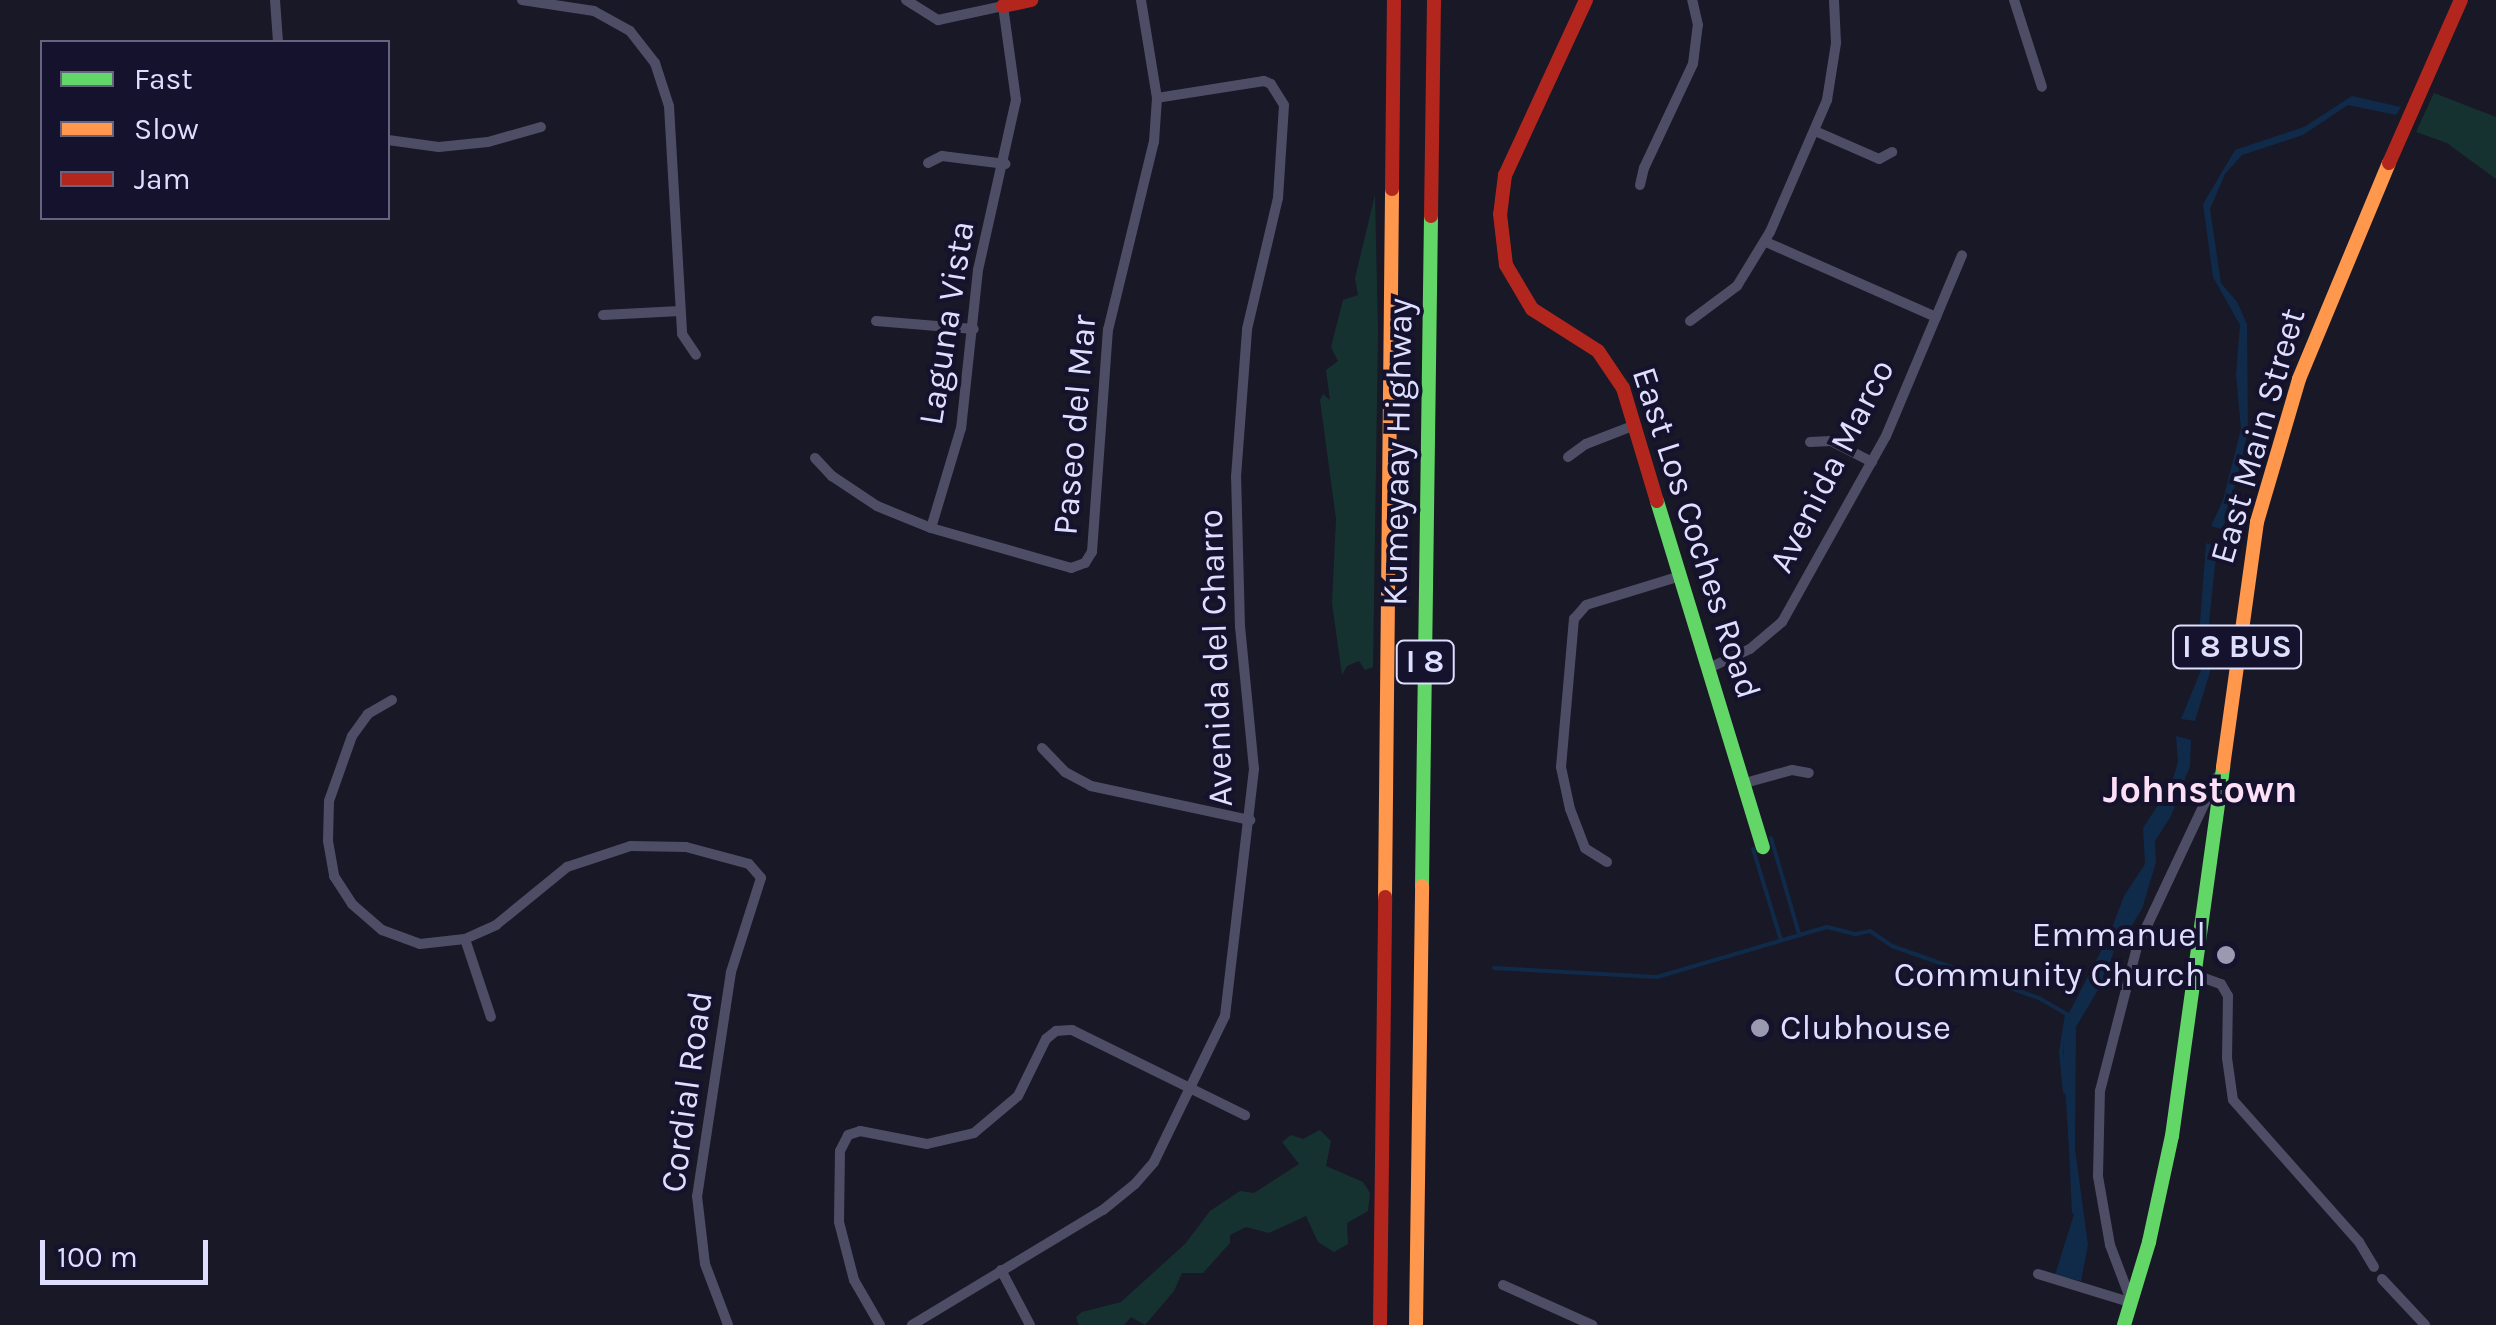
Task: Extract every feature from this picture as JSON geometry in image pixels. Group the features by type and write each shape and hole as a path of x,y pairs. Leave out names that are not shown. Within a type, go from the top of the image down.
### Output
{"main road":[{"path":"1003,6 1031,0"},
{"name":"Kumeyaay Highway","path":"1380,1325 1394,0"},
{"name":"Kumeyaay Highway","path":"1416,1325 1434,0"},
{"name":"East Los Coches Road","path":"1586,0 1504,174 1502,239 1506,265 1524,299 1552,325 1580,338 1606,359 1623,388 1763,847"},
{"name":"East Main Street","path":"2124,1325 2172,1136 2250,558 2299,379 2327,304 2461,0"}],"street":[{"path":"275,0 278,40"},
{"path":"522,0 594,11 630,31 655,63 669,106 682,334 696,355"},
{"path":"906,0 938,20 1003,6"},
{"name":"Paseo del Mar","path":"815,458 832,476 877,506 932,528 1071,568 1084,563 1092,552 1108,330 1154,142 1157,98 1140,0"},
{"path":"1640,186 1644,168 1694,64 1698,25 1692,0"},
{"path":"1690,321 1738,286 1766,242 1816,131 1834,62 1834,0"},
{"path":"2014,0 2042,86"},
{"name":"Laguna Vista","path":"932,528 961,428 978,270 1005,164 1016,100 1003,6"},
{"name":"Avenida del Charro","path":"912,1325 1103,1210 1135,1184 1154,1162 1225,1016 1254,769 1240,627 1236,477 1247,329 1278,198 1284,105 1280,95 1264,81 1157,98"},
{"path":"390,140 439,148 488,142 541,127"},
{"path":"1816,131 1879,158 1892,152"},
{"path":"928,163 942,156 1005,164"},
{"path":"1766,242 1936,318"},
{"name":"Avenida Marco","path":"1709,668 1750,650 1782,622 1872,462 1962,255"},
{"path":"603,315 680,310"},
{"path":"876,321 974,329"},
{"path":"1568,457 1586,444 1635,424"},
{"path":"1810,442 1831,441 1872,462"},
{"path":"1606,862 1585,848 1561,767 1574,618 1586,605 1680,576"},
{"path":"392,700 368,714 340,764 329,801 328,841 334,876 365,918 382,930 420,944 465,939 491,1017"},
{"path":"1042,748 1065,772 1091,786 1250,820"},
{"path":"2132,1303 2110,1245 2098,1176 2100,1091 2137,947 2221,767"},
{"path":"1745,784 1792,770 1809,773"},
{"name":"Cordial Road","path":"465,939 496,926 567,867 631,846 686,847 755,869 760,888 731,972 697,1196 705,1264 728,1325"},
{"path":"2192,974 2221,984 2228,996 2227,1058 2233,1100 2359,1242 2374,1267"},
{"path":"880,1325 854,1280 839,1222 840,1151 848,1135 860,1130 926,1144 974,1133 1018,1096 1046,1039 1056,1031 1072,1030 1245,1115"},
{"path":"1001,1270 1030,1325"},
{"path":"2038,1274 2132,1303"},
{"path":"2382,1279 2424,1325"},
{"path":"1503,1285 1592,1325"}],"green space":[{"path":"2434,93 2496,117 2496,179 2447,143 2416,132"},
{"path":"1375,195 1378,331 1373,667 1365,670 1359,661 1347,666 1342,675 1332,603 1336,519 1320,400 1323,394 1330,400 1326,370 1338,361 1331,347 1343,300 1358,295 1355,278"},
{"path":"1320,1130 1331,1141 1326,1166 1363,1182 1370,1193 1368,1211 1347,1223 1348,1244 1334,1252 1318,1242 1306,1216 1269,1233 1246,1227 1230,1235 1230,1243 1203,1273 1182,1273 1174,1291 1145,1325 1131,1317 1124,1325 1079,1325 1076,1317 1082,1312 1121,1302 1185,1244 1210,1211 1240,1191 1254,1193 1299,1164 1282,1142 1291,1135 1303,1139"}],"water":[{"path":"2352,96 2401,107 2396,115 2348,105 2303,135 2242,155 2225,174 2210,209 2221,283 2237,302 2247,324 2248,432 2227,519 2221,529 2211,526 2223,500 2241,429 2236,375 2240,325 2213,277 2203,204 2235,150 2304,127"},
{"path":"2206,543 2217,547 2209,622 2216,652 2195,721 2181,719 2204,663 2200,623"},
{"path":"2176,736 2191,740 2190,766 2171,816 2155,841 2156,862 2142,909 2125,936 2110,933 2124,896 2145,864 2143,828 2171,785 2178,762"},
{"path":"2103,947 2114,951 2105,978 2076,1027 2075,1149 2088,1245 2081,1281 2055,1275 2074,1214 2063,1060 2065,1021"}],"waterway":[{"path":"1771,838 1799,934"},
{"path":"1753,849 1781,940"},
{"path":"1494,968 1657,977 1827,927 1856,934 1870,931 1892,946 2039,998 2067,1014 2061,1052 2065,1092"},
{"path":"2070,1131 2074,1212"}],"traffic: fast":[{"path":"1422,886 1431,216"},
{"path":"1657,501 1763,847"},
{"path":"2124,1325 2149,1242 2172,1136 2223,767"}],"traffic: slow":[{"path":"2223,767 2257,522 2299,379 2389,163"},
{"path":"1385,897 1392,189"},
{"path":"1416,1325 1422,886"}],"traffic: jam":[{"path":"1003,6 1031,0"},
{"path":"1392,189 1394,0"},
{"path":"1431,216 1434,0"},
{"path":"1586,0 1505,175 1500,214 1506,265 1532,309 1598,351 1623,388 1657,501"},
{"path":"2389,163 2461,0"},
{"path":"1380,1325 1385,897"}],"place":[{"name":"Emmanuel Community Church","path":"2226,955"},
{"name":"Clubhouse","path":"1760,1028"}],"district":[{"name":"Johnstown","path":"2200,790"}]}
